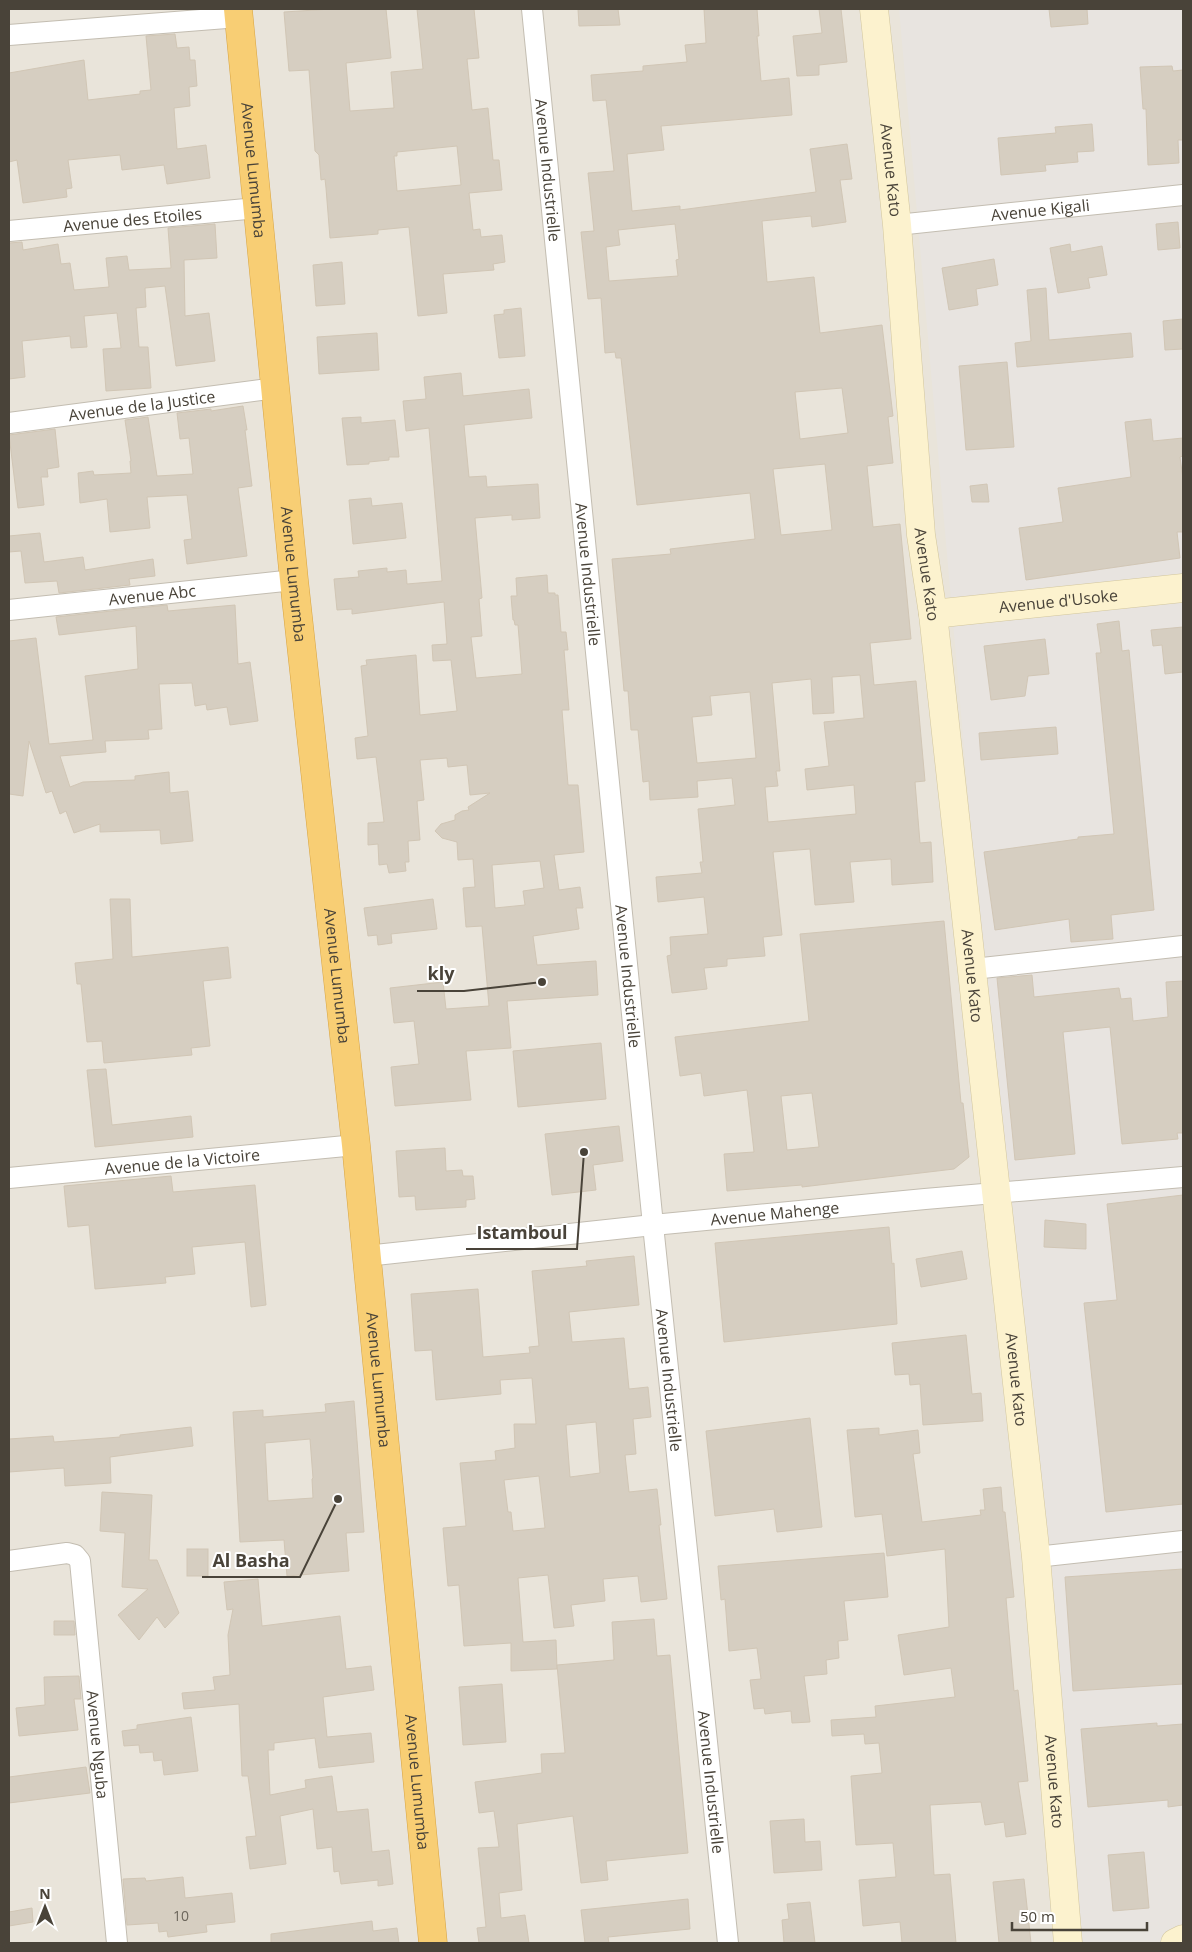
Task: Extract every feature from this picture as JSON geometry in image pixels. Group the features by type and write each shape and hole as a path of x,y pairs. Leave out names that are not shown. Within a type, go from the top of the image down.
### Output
{"highway":[{"name":"Avenue Lumumba","path":"238,13 294,580 356,1145 433,1943"}],"street":[{"name":"Avenue Industrielle","path":"532,9 653,1225 728,1943"},
{"name":"Avenue Kato","path":"874,9 897,225 921,535 933,614 973,969 1036,1557 1068,1943"},
{"path":"9,36 238,13"},
{"name":"Avenue Kigali","path":"897,225 1183,195"},
{"name":"Avenue des Etoiles","path":"9,231 257,208"},
{"name":"Avenue de la Justice","path":"9,423 276,388"},
{"name":"Avenue Abc","path":"9,610 294,580"},
{"name":"Avenue d'Usoke","path":"933,614 1183,588"},
{"path":"973,969 1183,946"},
{"name":"Avenue de la Victoire","path":"9,1178 356,1145"},
{"name":"Avenue Mahenge","path":"366,1256 653,1225 1183,1177"},
{"path":"1036,1557 1183,1541"},
{"name":"Avenue Nguba","path":"9,1561 67,1553 76,1555 80,1561 117,1943"},
{"path":"1175,1943 1183,1939"}],"shaded area":[{"path":"9,9 1183,9 1183,1943 9,1943"},
{"path":"899,9 1183,9 1183,1943 1069,1943"}],"building":[{"path":"331,9 386,9 391,58 346,63 350,111 394,108 391,72 423,69 417,9 474,9 479,58 467,59 472,110 488,108 493,160 499,160 502,190 469,193 473,230 480,229 481,237 502,235 505,262 493,264 494,270 443,274 447,313 418,316 409,227 378,230 378,234 330,238 325,179 321,180 319,155 315,151 309,70 289,71 284,12","holes":["457,146 461,185 397,191 394,156 397,156 397,152"]},
{"path":"578,9 618,9 620,25 579,26"},
{"path":"704,9 757,9 761,81 789,78 792,115 661,126 664,150 627,154 632,211 680,206 680,210 816,192 810,149 847,144 852,179 840,180 846,222 812,227 811,216 762,221 767,282 814,277 820,333 882,325 893,416 888,417 893,463 867,466 873,527 900,524 911,639 870,643 874,685 916,681 925,781 915,782 920,843 931,842 933,882 892,885 891,859 850,862 854,902 815,905 810,849 773,852 782,935 763,937 765,956 727,959 727,966 704,968 707,989 672,993 667,956 671,955 670,937 708,934 704,897 658,902 656,877 702,873 700,862 703,862 698,809 735,805 732,778 697,781 698,797 650,800 649,781 643,782 638,730 631,730 628,691 624,691 612,559 671,554 670,549 755,539 750,493 637,505 621,358 616,358 615,352 605,353 601,298 588,299 581,232 594,231 588,173 614,171 606,100 593,101 591,75 643,71 643,66 687,62 685,45 706,43","holes":["675,224 679,259 676,260 678,276 609,281 606,247 620,245 618,230","842,388 848,433 800,439 795,392","825,464 832,530 781,535 773,469","860,675 864,718 824,722 829,766 805,769 807,790 854,785 856,814 768,822 765,787 778,786 776,771 780,771 772,683 811,679 813,714 834,713 832,677","750,692 756,758 697,763 692,717 712,715 710,696"]},
{"path":"819,9 841,9 847,62 819,65 819,75 797,76 793,36 822,33"},
{"path":"1049,9 1087,9 1088,24 1051,27"},
{"path":"175,34 177,48 189,47 190,60 195,60 197,86 189,87 190,106 174,108 177,149 206,145 210,178 167,184 164,165 122,170 120,155 68,160 72,188 66,189 67,197 23,203 17,160 9,162 9,73 84,60 88,100 140,94 140,91 151,90 146,36"},
{"path":"1172,66 1173,71 1183,70 1183,140 1178,140 1179,163 1148,165 1146,109 1143,109 1140,67"},
{"path":"1092,124 1094,151 1077,152 1078,162 1045,165 1046,171 1001,175 998,138 1056,133 1055,127"},
{"path":"1178,222 1180,248 1158,250 1156,224"},
{"path":"215,224 217,258 184,260 185,316 209,313 215,361 176,366 165,286 145,288 146,307 136,308 139,347 148,347 151,388 106,391 103,349 121,348 117,313 84,316 87,347 71,348 70,336 22,341 25,377 9,379 9,243 22,242 23,250 58,244 61,264 70,263 74,290 109,287 106,258 127,256 129,270 171,268 168,228"},
{"path":"1070,244 1071,252 1102,246 1107,275 1088,278 1090,288 1058,293 1050,248"},
{"path":"994,259 998,285 976,289 978,305 949,310 942,268"},
{"path":"342,262 345,304 316,306 313,265"},
{"path":"1046,288 1049,340 1131,333 1133,357 1017,367 1015,343 1031,341 1027,290"},
{"path":"521,308 525,356 499,358 494,315 504,314 504,310"},
{"path":"1183,319 1183,349 1165,350 1163,321"},
{"path":"377,333 379,370 319,374 317,337"},
{"path":"1007,362 1014,447 966,450 959,366"},
{"path":"461,373 463,396 529,389 532,418 464,425 469,477 486,476 487,487 538,484 540,518 512,520 512,515 475,518 482,598 479,599 482,636 471,637 476,678 522,674 518,625 515,625 513,620 511,596 517,596 516,578 547,575 548,593 558,595 561,632 566,632 568,650 564,650 569,710 562,710 568,785 578,785 584,852 554,855 559,890 580,887 583,908 576,908 579,929 533,936 537,965 596,961 598,995 507,1001 511,1048 466,1051 471,1100 395,1106 391,1067 419,1064 414,1021 394,1023 390,988 443,982 446,1009 489,1006 482,926 466,927 463,888 475,887 473,859 458,860 457,842 442,838 435,831 441,824 455,820 455,815 469,810 468,807 490,793 470,795 467,765 448,767 447,758 420,760 424,800 417,801 420,840 408,841 409,862 405,862 406,871 389,873 387,864 379,865 378,844 368,845 368,823 384,822 376,757 357,759 355,738 368,736 361,666 367,665 366,660 416,655 420,715 457,711 451,660 433,661 432,645 447,644 444,602 352,614 352,609 337,610 334,579 359,577 358,571 387,568 387,572 406,570 407,584 442,581 429,428 406,431 403,401 426,399 424,377","holes":["540,861 544,888 523,891 525,905 495,908 492,865"]},
{"path":"243,406 252,486 238,488 247,556 187,564 184,540 192,539 187,495 147,497 150,528 110,532 107,499 80,503 78,473 93,471 94,475 131,473 125,420 148,417 157,476 193,474 189,438 180,439 177,413 211,409 211,411"},
{"path":"361,417 361,423 395,420 399,457 389,457 389,460 369,462 369,464 347,465 342,418"},
{"path":"1151,419 1153,441 1183,438 1183,456 1180,457 1183,479 1183,532 1177,532 1180,558 1026,580 1019,528 1063,522 1058,488 1131,477 1125,422"},
{"path":"55,429 59,467 47,469 48,477 41,477 44,505 18,508 9,435"},
{"path":"987,484 989,502 972,502 970,486"},
{"path":"371,498 372,506 402,503 406,538 353,544 349,500"},
{"path":"40,533 44,562 83,557 85,570 153,559 155,576 129,579 130,585 59,593 57,581 25,583 21,551 9,552 9,536"},
{"path":"167,605 168,611 235,605 238,664 250,662 258,721 230,725 227,707 207,710 206,704 195,706 192,683 159,684 162,729 148,730 149,739 105,741 106,752 60,756 70,787 83,782 135,780 135,776 169,772 170,793 188,791 193,841 161,844 160,830 100,832 100,824 74,833 66,811 60,814 52,791 46,793 29,741 23,796 9,794 9,641 36,638 49,744 93,740 85,676 138,669 136,626 59,635 56,617"},
{"path":"1119,621 1122,651 1129,650 1154,910 1111,915 1113,939 1071,942 1069,919 995,930 984,852 1078,839 1078,837 1114,834 1096,653 1101,653 1097,624"},
{"path":"1183,627 1183,672 1165,674 1162,645 1153,646 1151,630"},
{"path":"1045,639 1049,674 1028,676 1025,696 991,700 984,646"},
{"path":"1056,727 1058,754 981,760 979,733"},
{"path":"110,899 130,899 132,957 228,947 231,978 203,981 210,1046 191,1048 192,1055 104,1063 102,1041 87,1042 81,984 77,984 75,963 113,959"},
{"path":"433,899 437,929 391,934 392,943 378,945 377,935 368,936 364,908"},
{"path":"944,921 961,1103 963,1103 969,1157 954,1169 802,1187 802,1185 727,1191 724,1154 754,1152 747,1090 704,1096 701,1073 680,1076 675,1037 809,1021 800,934","holes":["812,1093 819,1147 787,1150 781,1096"]},
{"path":"1032,975 1034,997 1119,988 1121,999 1131,998 1133,1021 1168,1017 1166,982 1183,981 1183,1133 1177,1133 1178,1139 1122,1144 1110,1027 1063,1032 1075,1154 1015,1160 997,978"},
{"path":"601,1043 606,1099 518,1107 513,1051"},
{"path":"106,1069 112,1125 191,1116 193,1137 95,1147 87,1070"},
{"path":"619,1126 623,1161 593,1165 596,1190 552,1195 545,1134"},
{"path":"445,1148 446,1171 462,1170 463,1176 473,1176 475,1199 466,1200 466,1207 416,1210 415,1196 399,1197 396,1151"},
{"path":"171,1176 173,1192 255,1185 266,1305 251,1307 245,1242 192,1247 195,1274 165,1277 166,1283 95,1289 89,1225 68,1227 64,1186"},
{"path":"1183,1195 1183,1504 1106,1512 1084,1303 1117,1300 1107,1204"},
{"path":"1045,1220 1086,1224 1086,1249 1044,1247"},
{"path":"889,1227 892,1264 894,1263 897,1324 724,1342 715,1243"},
{"path":"962,1251 967,1279 921,1287 916,1259"},
{"path":"634,1256 639,1305 569,1312 572,1342 624,1338 629,1389 648,1387 651,1417 633,1419 636,1454 625,1455 629,1492 657,1489 667,1599 641,1602 638,1576 603,1579 605,1601 571,1605 574,1626 554,1628 548,1575 518,1578 523,1642 556,1640 557,1669 511,1671 511,1643 464,1646 459,1585 448,1586 443,1528 466,1526 460,1463 496,1460 495,1451 515,1448 514,1424 536,1424 532,1378 500,1380 501,1394 436,1400 432,1350 415,1351 411,1294 478,1289 483,1357 530,1353 529,1347 539,1346 532,1271 587,1266 586,1261","holes":["596,1422 600,1473 570,1477 566,1425","539,1476 545,1528 513,1531 511,1512 508,1512 504,1480"]},
{"path":"966,1335 972,1394 981,1393 983,1421 923,1425 920,1384 910,1385 909,1374 895,1375 892,1343"},
{"path":"354,1401 364,1532 346,1533 349,1571 287,1576 284,1540 240,1542 233,1412 263,1410 263,1417 326,1412 325,1404","holes":["310,1439 313,1498 268,1501 265,1443"]},
{"path":"810,1418 822,1527 777,1532 774,1509 715,1516 706,1431"},
{"path":"191,1427 193,1446 110,1457 111,1483 65,1486 64,1468 9,1472 9,1439 53,1436 54,1442 120,1437 120,1435"},
{"path":"879,1428 879,1435 918,1430 920,1453 913,1454 922,1522 981,1515 980,1510 985,1510 983,1489 1001,1487 1003,1512 1005,1512 1014,1597 1006,1598 1014,1691 1018,1690 1028,1781 1018,1782 1026,1834 1006,1837 1004,1822 985,1825 981,1802 930,1805 934,1875 950,1874 956,1943 902,1943 900,1922 863,1926 859,1880 896,1877 893,1843 856,1845 851,1776 882,1773 879,1743 865,1744 864,1734 832,1736 831,1720 876,1717 875,1706 955,1697 951,1668 904,1675 898,1635 949,1627 945,1549 887,1556 882,1514 855,1517 847,1430"},
{"path":"102,1492 152,1495 149,1560 157,1560 179,1613 165,1628 157,1617 139,1640 118,1615 148,1589 122,1587 125,1533 100,1531"},
{"path":"187,1549 208,1549 208,1576 187,1576"},
{"path":"884,1553 888,1597 844,1601 848,1640 838,1641 839,1658 826,1660 827,1674 804,1676 810,1722 792,1723 791,1711 765,1714 764,1708 754,1709 750,1680 761,1679 757,1648 729,1651 725,1599 721,1600 718,1566"},
{"path":"1183,1569 1183,1684 1073,1691 1065,1577"},
{"path":"258,1579 262,1626 340,1616 346,1669 371,1666 374,1690 323,1697 327,1737 371,1733 374,1762 319,1768 315,1738 274,1743 274,1750 268,1750 270,1795 306,1788 305,1780 332,1776 337,1812 368,1809 372,1852 389,1850 393,1884 378,1886 378,1880 341,1884 339,1871 334,1872 332,1847 317,1849 313,1809 280,1816 286,1864 250,1869 246,1837 256,1836 248,1776 242,1776 239,1704 184,1709 182,1693 215,1690 213,1677 230,1675 228,1635 233,1609 227,1610 224,1582"},
{"path":"654,1619 657,1656 670,1655 688,1853 606,1861 608,1880 581,1883 573,1816 517,1824 522,1890 499,1893 501,1918 525,1915 529,1943 479,1943 477,1928 486,1927 478,1848 499,1847 494,1811 479,1813 475,1782 542,1773 541,1754 565,1753 557,1665 614,1660 612,1622"},
{"path":"54,1621 74,1621 75,1635 54,1635"},
{"path":"79,1676 81,1699 74,1699 78,1730 19,1736 16,1708 45,1705 44,1677"},
{"path":"502,1684 506,1742 463,1745 459,1687"},
{"path":"191,1717 198,1771 164,1775 162,1760 154,1761 153,1752 140,1753 139,1745 124,1746 122,1731 137,1729 137,1725"},
{"path":"1157,1723 1157,1726 1183,1724 1183,1805 1168,1807 1168,1800 1088,1807 1081,1729"},
{"path":"86,1767 90,1793 9,1803 9,1777"},
{"path":"804,1819 805,1842 820,1841 822,1870 774,1873 770,1821"},
{"path":"1144,1852 1149,1908 1113,1911 1108,1855"},
{"path":"183,1877 185,1898 232,1893 235,1922 206,1925 207,1932 168,1937 167,1931 159,1932 158,1923 127,1925 123,1879 145,1878 146,1881"},
{"path":"1024,1879 1031,1943 999,1943 993,1882"},
{"path":"688,1899 690,1929 608,1937 609,1943 585,1943 581,1910"},
{"path":"810,1902 815,1943 784,1943 782,1920 789,1919 787,1904"},
{"path":"32,1908 33,1922 9,1926 9,1912"},
{"path":"372,1921 373,1931 397,1928 399,1943 271,1943 271,1934"}],"place":[{"name":"kly","path":"542,982"},
{"name":"Istamboul","path":"584,1152"},
{"name":"Al Basha","path":"338,1499"}]}
